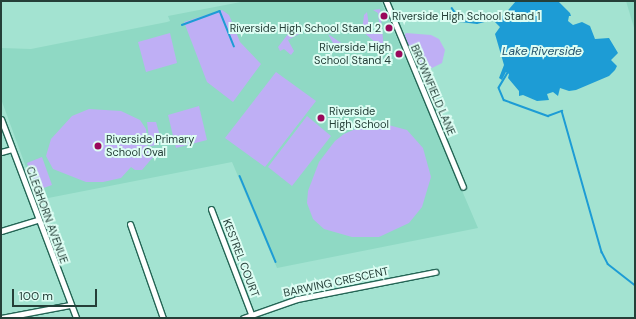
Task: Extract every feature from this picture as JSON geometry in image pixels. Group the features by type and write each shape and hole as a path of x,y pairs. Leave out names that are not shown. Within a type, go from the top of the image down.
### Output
{"street":[{"name":"BROWNFIELD LANE","path":"386,1 463,187"},
{"name":"CLEGHORN AVENUE","path":"1,119 76,318"},
{"path":"1,152 12,149"},
{"name":"KESTREL COURT","path":"211,209 252,314"},
{"path":"1,231 38,220"},
{"path":"130,224 163,318"},
{"name":"BARWING CRESCENT","path":"243,318 297,299 435,272"},
{"path":"1,318 70,305"}],"shaded area":[{"name":"Riverside High School","path":"246,1 381,1 478,228 277,268 232,162 38,200 1,99 1,48 31,49 167,22 170,21 168,16"},
{"path":"626,1 635,1 635,31"},
{"path":"380,9 384,49 362,31 364,15 367,12 370,33 380,31 378,13 373,10"},
{"path":"222,10 229,15 240,42 261,64 233,102 207,82 184,22"},
{"path":"295,25 301,33 288,40 294,51 291,55 284,49 280,51 278,47"},
{"path":"170,33 177,63 146,72 138,42"},
{"path":"406,33 431,35 439,39 445,50 442,63 430,69 419,66 404,36"},
{"path":"328,34 347,47 338,52"},
{"path":"276,72 316,101 265,167 225,138"},
{"path":"199,106 207,140 176,148 168,115"},
{"name":"Riverside Primary School Oval","path":"89,109 121,111 140,120 146,129 148,150 154,156 142,170 135,170 131,167 121,178 103,182 86,182 53,169 46,156 51,139 72,116"},
{"path":"307,116 331,136 292,186 268,167"},
{"path":"147,122 156,122 160,136 158,145 150,146"},
{"path":"381,123 407,130 423,148 431,177 422,207 409,223 379,237 352,237 324,229 313,219 307,203 308,191 319,162 335,141 344,134 367,124"},
{"path":"42,157 52,185 38,190 27,163"}],"water":[{"name":"Lake Riverside","path":"516,1 558,1 570,13 571,16 569,16 568,21 573,25 582,22 590,26 595,39 609,38 618,53 611,60 617,66 615,70 609,76 576,90 569,91 560,88 558,96 553,92 547,94 549,100 537,101 523,95 519,96 519,91 508,78 509,74 506,72 502,80 499,78 504,65 495,34 500,27 491,18 497,14 503,16"}],"waterway":[{"path":"452,8 461,21 477,23 492,19"},
{"path":"182,25 220,11 234,46"},
{"path":"508,73 499,88 504,100 548,116 562,111 602,252 608,264 635,285"},
{"path":"240,176 276,262"}],"place":[{"name":"Riverside High School Stand 1","path":"384,16"},
{"name":"Riverside High School Stand 2","path":"389,28"},
{"name":"Riverside High School Stand 4","path":"399,54"},
{"name":"Riverside High School","path":"321,118"},
{"name":"Riverside Primary School Oval","path":"98,146"}]}
